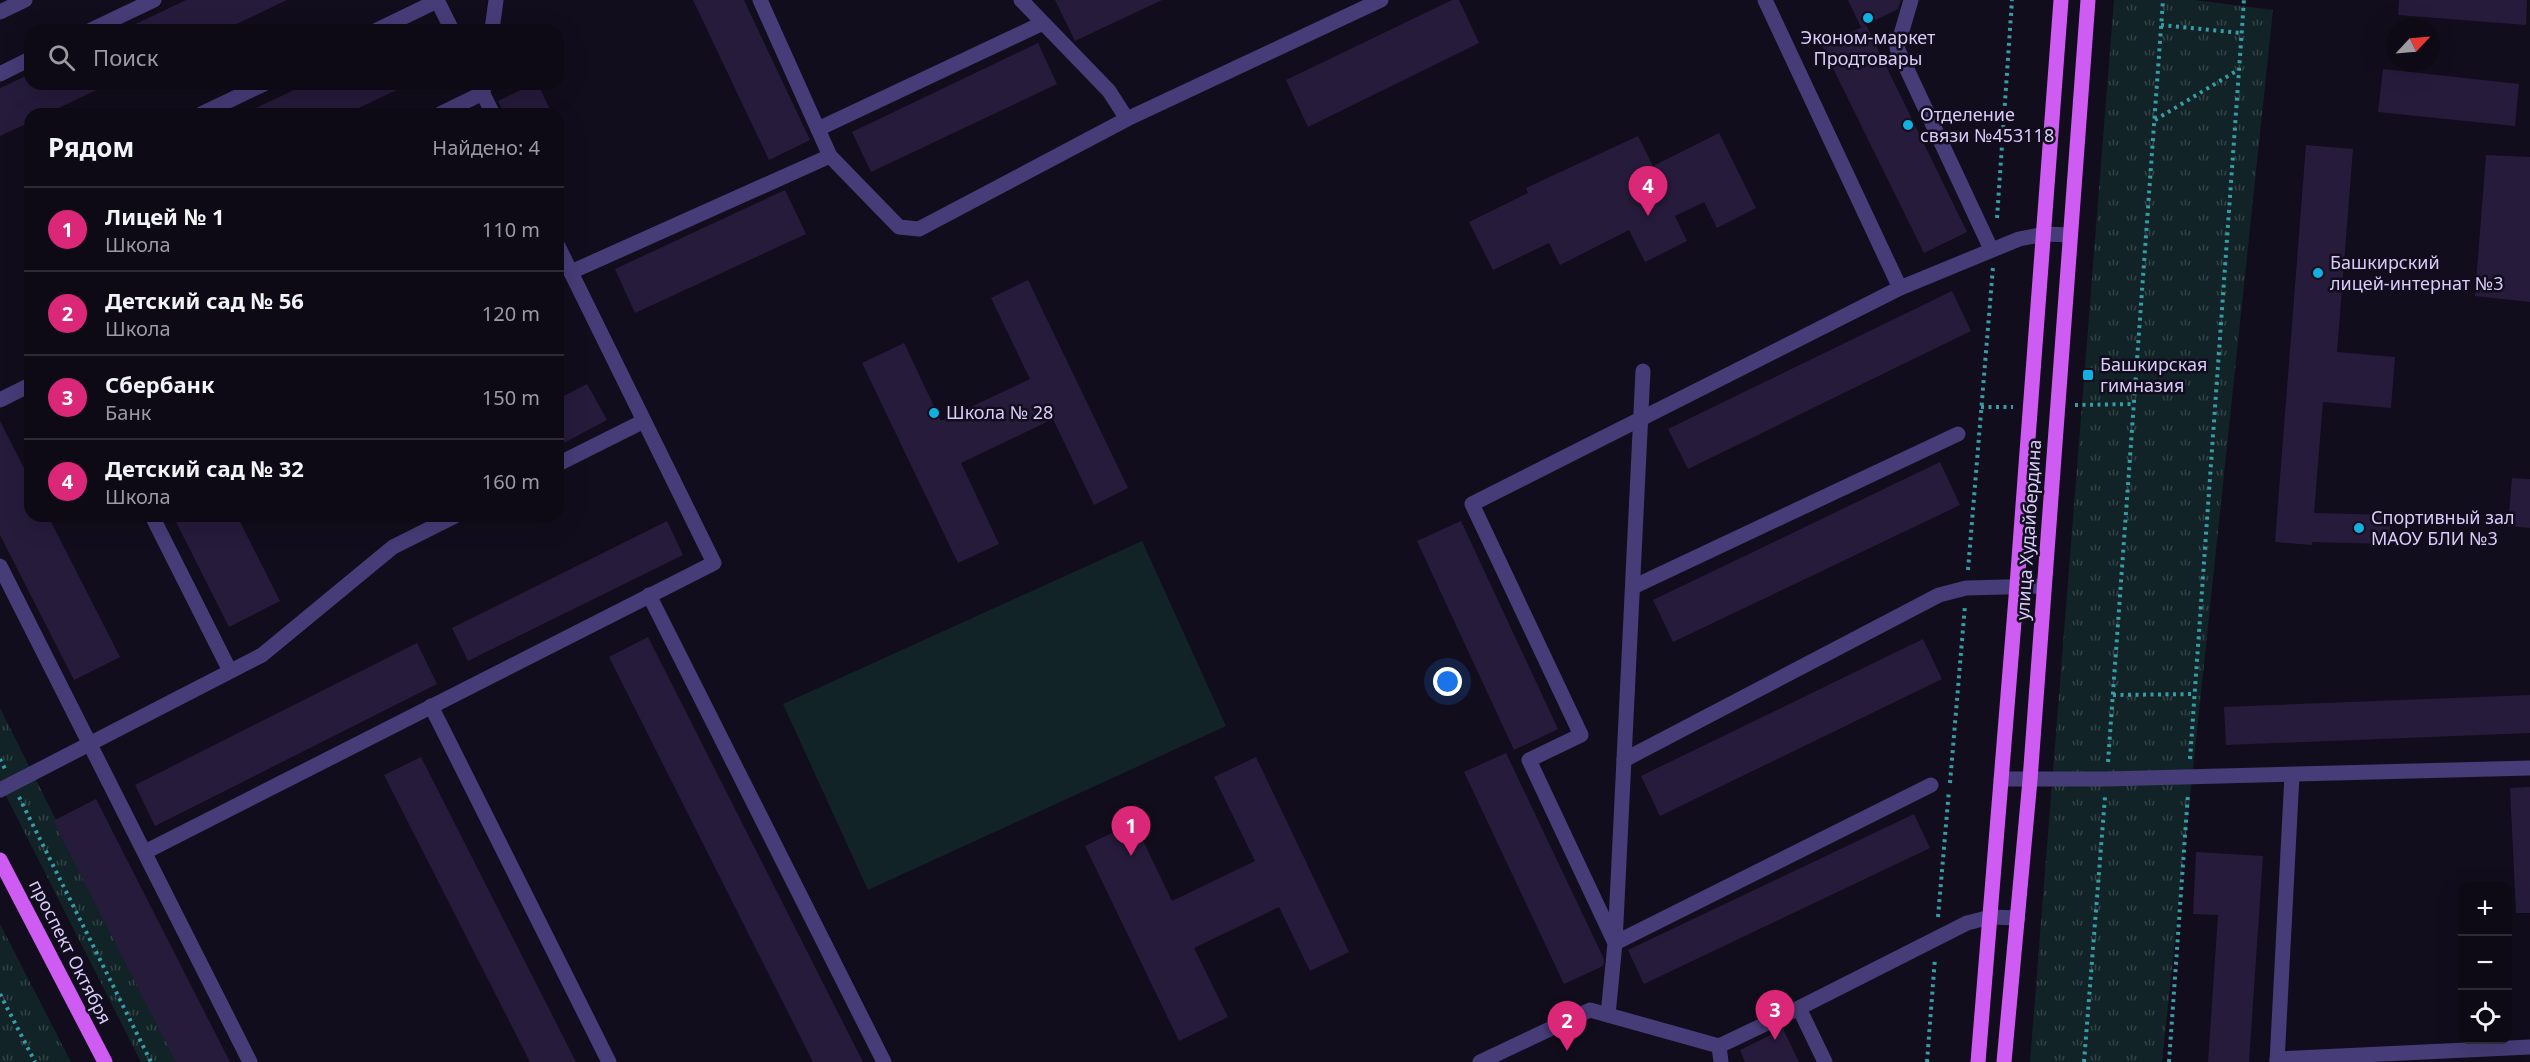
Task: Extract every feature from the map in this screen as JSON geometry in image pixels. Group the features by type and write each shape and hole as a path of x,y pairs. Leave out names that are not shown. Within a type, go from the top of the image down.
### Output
{"main road":[{"name":"улица Худайбердина","path":"1978,1062 2061,0"},
{"name":"улица Худайбердина","path":"2004,1062 2030,780 2088,0"},
{"name":"проспект Октября","path":"0,860 105,1062"}],"lane":[{"path":"0,12 25,0"},
{"path":"104,24 154,0"},
{"path":"493,24 496,0"},
{"path":"760,0 831,156 899,227 919,228 1127,119 1381,0"},
{"path":"1021,0 1109,91 1127,119"},
{"path":"1765,0 1900,288"},
{"path":"1911,0 1897,48 1993,249"},
{"path":"389,24 437,1 449,24"},
{"path":"818,129 1043,23"},
{"path":"0,74 24,62"},
{"path":"214,108 251,90"},
{"path":"449,108 477,90"},
{"path":"483,90 491,108"},
{"path":"571,272 831,156"},
{"path":"1616,943 1529,760 1581,735 1472,504 1900,288 2019,239 2044,234 2070,235"},
{"path":"145,852 714,563 564,258"},
{"path":"1608,1015 1616,943 1643,371"},
{"path":"0,400 24,388"},
{"path":"564,461 644,421"},
{"path":"1633,587 1958,434"},
{"path":"155,522 230,671"},
{"path":"6,787 262,655 393,547 443,522"},
{"path":"0,566 250,1062"},
{"path":"1624,760 1939,595 1966,588 2044,586"},
{"path":"649,595 884,1062"},
{"path":"431,706 609,1062"},
{"path":"2001,779 2106,779 2530,768"},
{"path":"2292,775 2277,1061 2389,1058 2530,1047"},
{"path":"1616,943 1931,785"},
{"path":"1480,1062 1590,1010 1719,1046 1967,923 1990,917 2018,918"},
{"path":"1799,1008 1825,1062"},
{"path":"1719,1046 1721,1062"}],"path":[{"path":"1927,1062 1982,407 2012,0"},
{"path":"2084,1062 2135,404 2163,0"},
{"path":"2169,1062 2244,0"},
{"path":"2161,24 2241,33"},
{"path":"2154,120 2238,70"},
{"path":"2074,405 2135,404"},
{"path":"1982,407 2013,407"},
{"path":"2113,695 2194,694"},
{"path":"0,759 6,787 152,1062"},
{"path":"0,994 35,1062"}],"green space":[{"path":"2114,0 2194,0 2273,10 2162,1062 2030,1062"},
{"path":"1142,541 1226,726 868,890 783,704"},
{"path":"0,708 177,1062 141,1062 0,784"},
{"path":"0,924 71,1062 0,1062"}],"building":[{"path":"186,0 287,0 237,24 136,24"},
{"path":"693,0 744,0 810,140 769,160"},
{"path":"1055,0 1162,0 1075,41"},
{"path":"1452,0 1459,0 1479,43 1308,127 1286,80"},
{"name":"Эконом-маркет Продтовары","path":"1848,0 1901,0 1898,9 1861,27"},
{"path":"2399,0 2527,0 2526,25 2398,15"},
{"path":"1866,25 1967,232 1924,253 1822,46"},
{"path":"1038,43 1057,84 871,172 852,132"},
{"path":"2383,69 2386,69 2386,72 2410,72 2519,84 2515,126 2378,112"},
{"path":"24,77 24,90 96,90 59,108 24,108 24,125 0,136 0,88"},
{"path":"294,90 396,90 359,108 256,108"},
{"path":"521,90 541,90 549,108 501,108 498,101"},
{"path":"1719,133 1756,208 1717,228 1704,202 1675,216 1687,241 1645,262 1629,230 1560,265 1549,243 1493,270 1469,222 1528,193 1526,188 1638,136 1653,166"},
{"path":"2306,145 2353,149 2337,352 2395,357 2391,408 2323,402 2314,513 2390,515 2390,544 2312,542 2312,545 2275,542"},
{"path":"2486,155 2530,157 2530,302 2475,296"},
{"path":"785,190 806,234 635,313 615,269"},
{"path":"1028,280 1128,488 1094,505 1053,419 961,463 999,544 958,563 862,363 904,343 941,421 1030,379 991,298"},
{"path":"1952,291 1971,331 1688,469 1668,429"},
{"path":"587,384 607,420 564,443 564,396"},
{"path":"0,421 24,468 24,522 51,522 120,657 74,680 0,535"},
{"path":"1940,462 1960,505 1673,642 1653,600"},
{"path":"2512,478 2530,479 2530,528 2508,526"},
{"path":"667,521 683,555 468,661 452,628"},
{"path":"1461,521 1558,729 1514,750 1417,541"},
{"path":"176,522 240,522 280,601 229,627"},
{"path":"648,637 863,1062 813,1062 609,657"},
{"path":"1923,639 1942,679 1660,816 1641,776"},
{"path":"417,643 437,684 155,826 135,785"},
{"path":"2530,695 2530,733 2226,745 2224,707"},
{"path":"1506,753 1604,959 1603,966 1564,984 1464,772"},
{"path":"421,757 576,1062 530,1062 384,775"},
{"path":"1256,757 1349,952 1310,971 1279,907 1194,948 1228,1017 1179,1041 1085,846 1134,822 1172,901 1255,861 1214,777"},
{"path":"2530,787 2530,913 2516,913 2510,788"},
{"path":"96,799 230,1062 176,1062 53,821"},
{"path":"1914,814 1930,848 1644,984 1628,950"},
{"path":"2196,852 2263,856 2249,1062 2208,1062 2218,915 2193,914"},
{"path":"1783,1029 1799,1062 1745,1062 1740,1050"}],"place":[{"name":"Эконом-маркет Продтовары","path":"1868,18"},
{"name":"Отделение связи №453118","path":"1908,125"},
{"name":"Детский сад № 32","path":"1648,216"},
{"name":"Башкирский лицей-интернат №3","path":"2318,273"},
{"name":"Башкирская гимназия","path":"2088,375"},
{"name":"Школа № 28","path":"934,413"},
{"name":"Спортивный зал МАОУ БЛИ №3","path":"2359,528"},
{"name":"Лицей № 1","path":"1131,856"},
{"name":"Сбербанк","path":"1775,1040"},
{"name":"Детский сад № 56","path":"1567,1051"}]}
